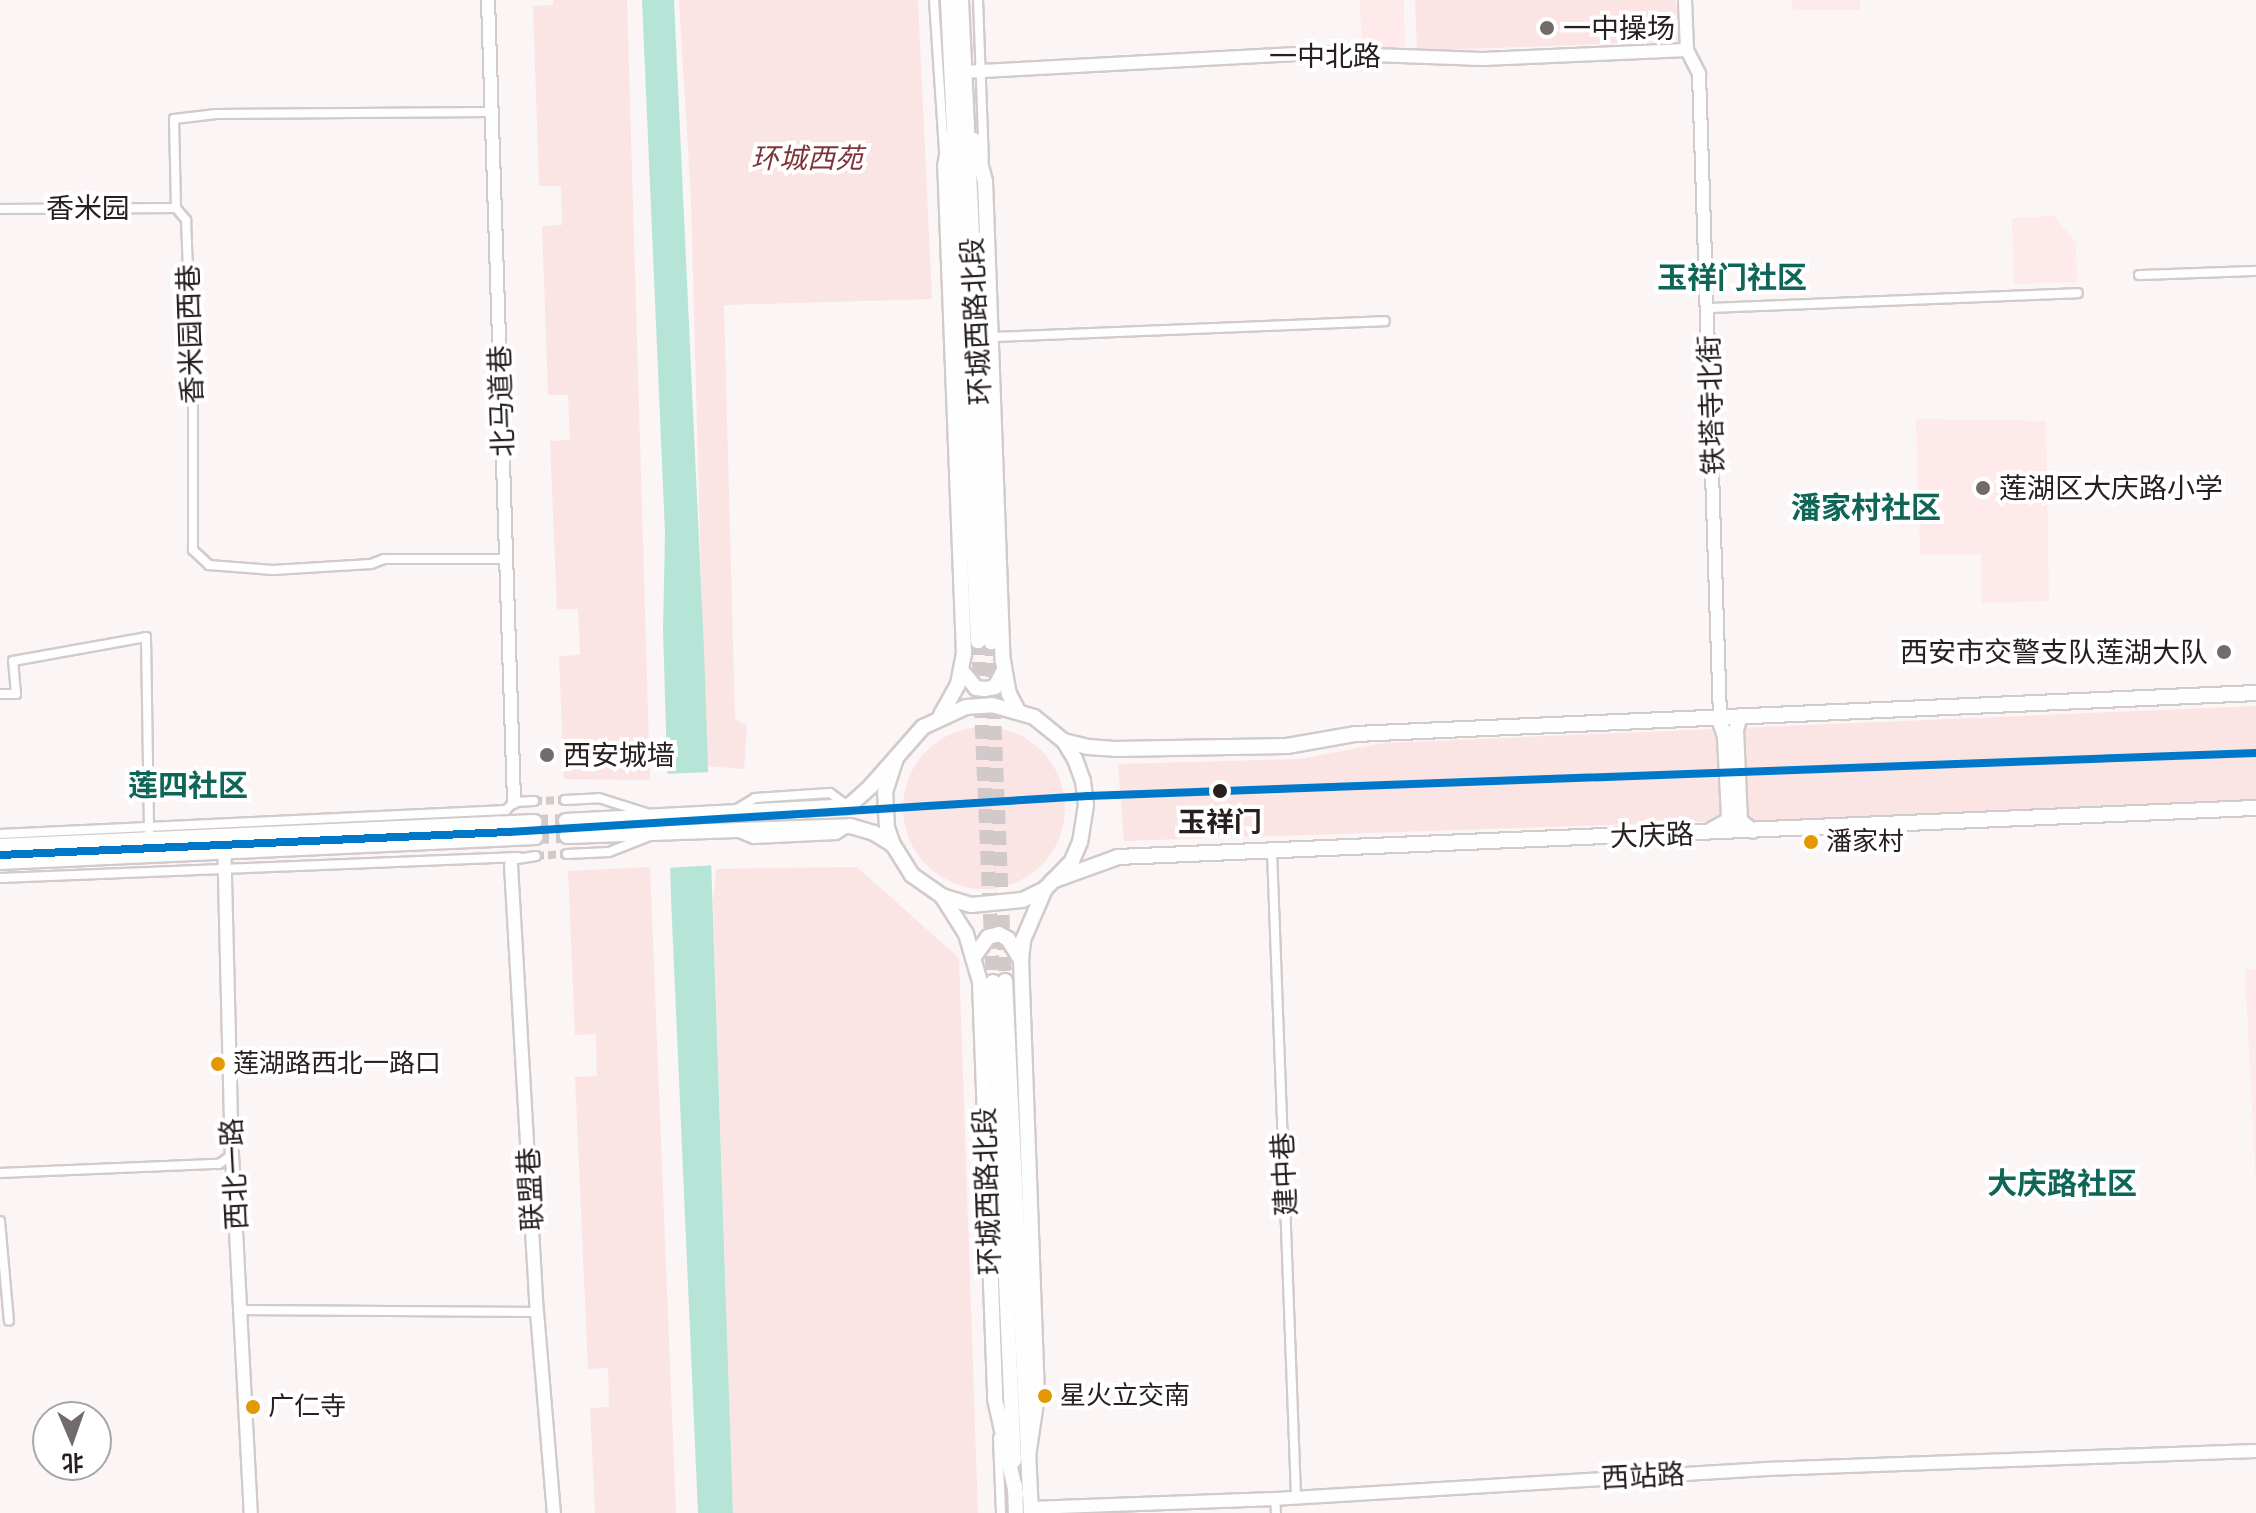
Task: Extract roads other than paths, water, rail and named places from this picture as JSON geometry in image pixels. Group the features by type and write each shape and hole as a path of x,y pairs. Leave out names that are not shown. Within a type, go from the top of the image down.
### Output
{"main road":[{"name":"环城西路北段","path":"948,0 985,642 961,0"},
{"path":"965,109 985,181 1004,670 1009,694 1018,711"},
{"path":"941,715 961,670 964,654 945,166 954,121"},
{"path":"961,670 976,688 985,689 995,687 1004,670"},
{"path":"893,845 874,833 850,826 655,834 566,828 654,816 849,806 896,759 908,741 941,715 966,707 992,705 1018,711 1034,717 1064,741 1115,749 1287,746 1356,734 2256,693"},
{"path":"1740,716 1736,730 1740,821 1753,831"},
{"path":"1699,833 1718,827 1729,816 1725,736 1719,717"},
{"path":"896,759 887,784 885,810 893,845 912,875 942,896 971,905 1001,905 1022,900 1048,885 1076,851 1086,805 1083,781 1064,741"},
{"path":"832,808 837,816 832,826"},
{"name":"大庆路","path":"1048,885 1118,857 2256,808"},
{"path":"0,846 149,833 224,836 535,830 225,861 0,862"},
{"name":"环城西路北段","path":"1028,1456 1037,1396 1021,960 1023,940 1048,885"},
{"name":"环城西路北段","path":"942,896 966,934 980,982 998,1421 1016,1494 1026,1511"},
{"path":"973,958 988,937 999,934 1008,939 1021,960"},
{"name":"环城西路北段","path":"1016,1494 999,981 1028,1456 1026,1511"}],"street":[{"name":"北马道巷","path":"488,0 514,802"},
{"path":"934,0 945,166"},
{"path":"978,0 985,181"},
{"name":"铁塔寺北街","path":"1685,0 1687,50 1699,74 1719,717"},
{"name":"一中北路","path":"964,72 1319,53 1483,59 1687,50"},
{"name":"香米园西巷","path":"491,112 216,114 174,119 176,208 186,220 193,396 193,550 209,565 273,570 371,564 384,559 506,559"},
{"name":"香米园","path":"0,209 176,208"},
{"path":"2139,275 2256,271"},
{"path":"1708,308 2078,293"},
{"path":"992,337 1385,321"},
{"path":"0,694 16,694 13,661 146,637 149,833"},
{"path":"730,813 755,798 830,793 849,806"},
{"path":"565,800 599,798 654,816"},
{"path":"0,834 149,833 506,810 514,802 534,801"},
{"path":"731,830 754,839 836,835 850,826"},
{"path":"567,854 609,852 655,834"},
{"name":"西北一路","path":"224,836 232,1155 251,1513"},
{"name":"建中巷","path":"1272,851 1296,1497"},
{"path":"0,878 225,861 515,861 536,856"},
{"name":"联盟巷","path":"515,861 537,1312 554,1513"},
{"path":"0,1173 219,1164 232,1155"},
{"path":"0,1221 9,1321"},
{"path":"241,1310 537,1312"},
{"path":"998,1421 1001,1513"},
{"name":"西站路","path":"1026,1511 1751,1470 2256,1451"},
{"path":"1275,1499 1276,1513"}],"tunnel":[{"path":"978,641 993,982"},
{"path":"991,642 1005,981"},
{"path":"534,801 565,800"},
{"path":"534,822 566,821"},
{"path":"535,837 567,836"},
{"path":"536,856 567,854"}],"place":[{"name":"一中操场","path":"1547,28"},
{"name":"莲湖区大庆路小学","path":"1983,488"},
{"name":"西安市交警支队莲湖大队","path":"2224,652"},
{"name":"西安城墙","path":"547,755"},
{"name":"玉祥门","path":"1220,791"},
{"name":"潘家村","path":"1811,842"},
{"name":"莲湖路西北一路口","path":"218,1064"},
{"name":"星火立交南","path":"1045,1396"},
{"name":"广仁寺","path":"253,1407"}],"district":[{"name":"玉祥门社区","path":"1732,278"},
{"name":"潘家村社区","path":"1866,508"},
{"name":"莲四社区","path":"188,786"},
{"name":"大庆路社区","path":"2062,1184"}],"park label":[{"name":"环城西苑","path":"807,158"}]}
